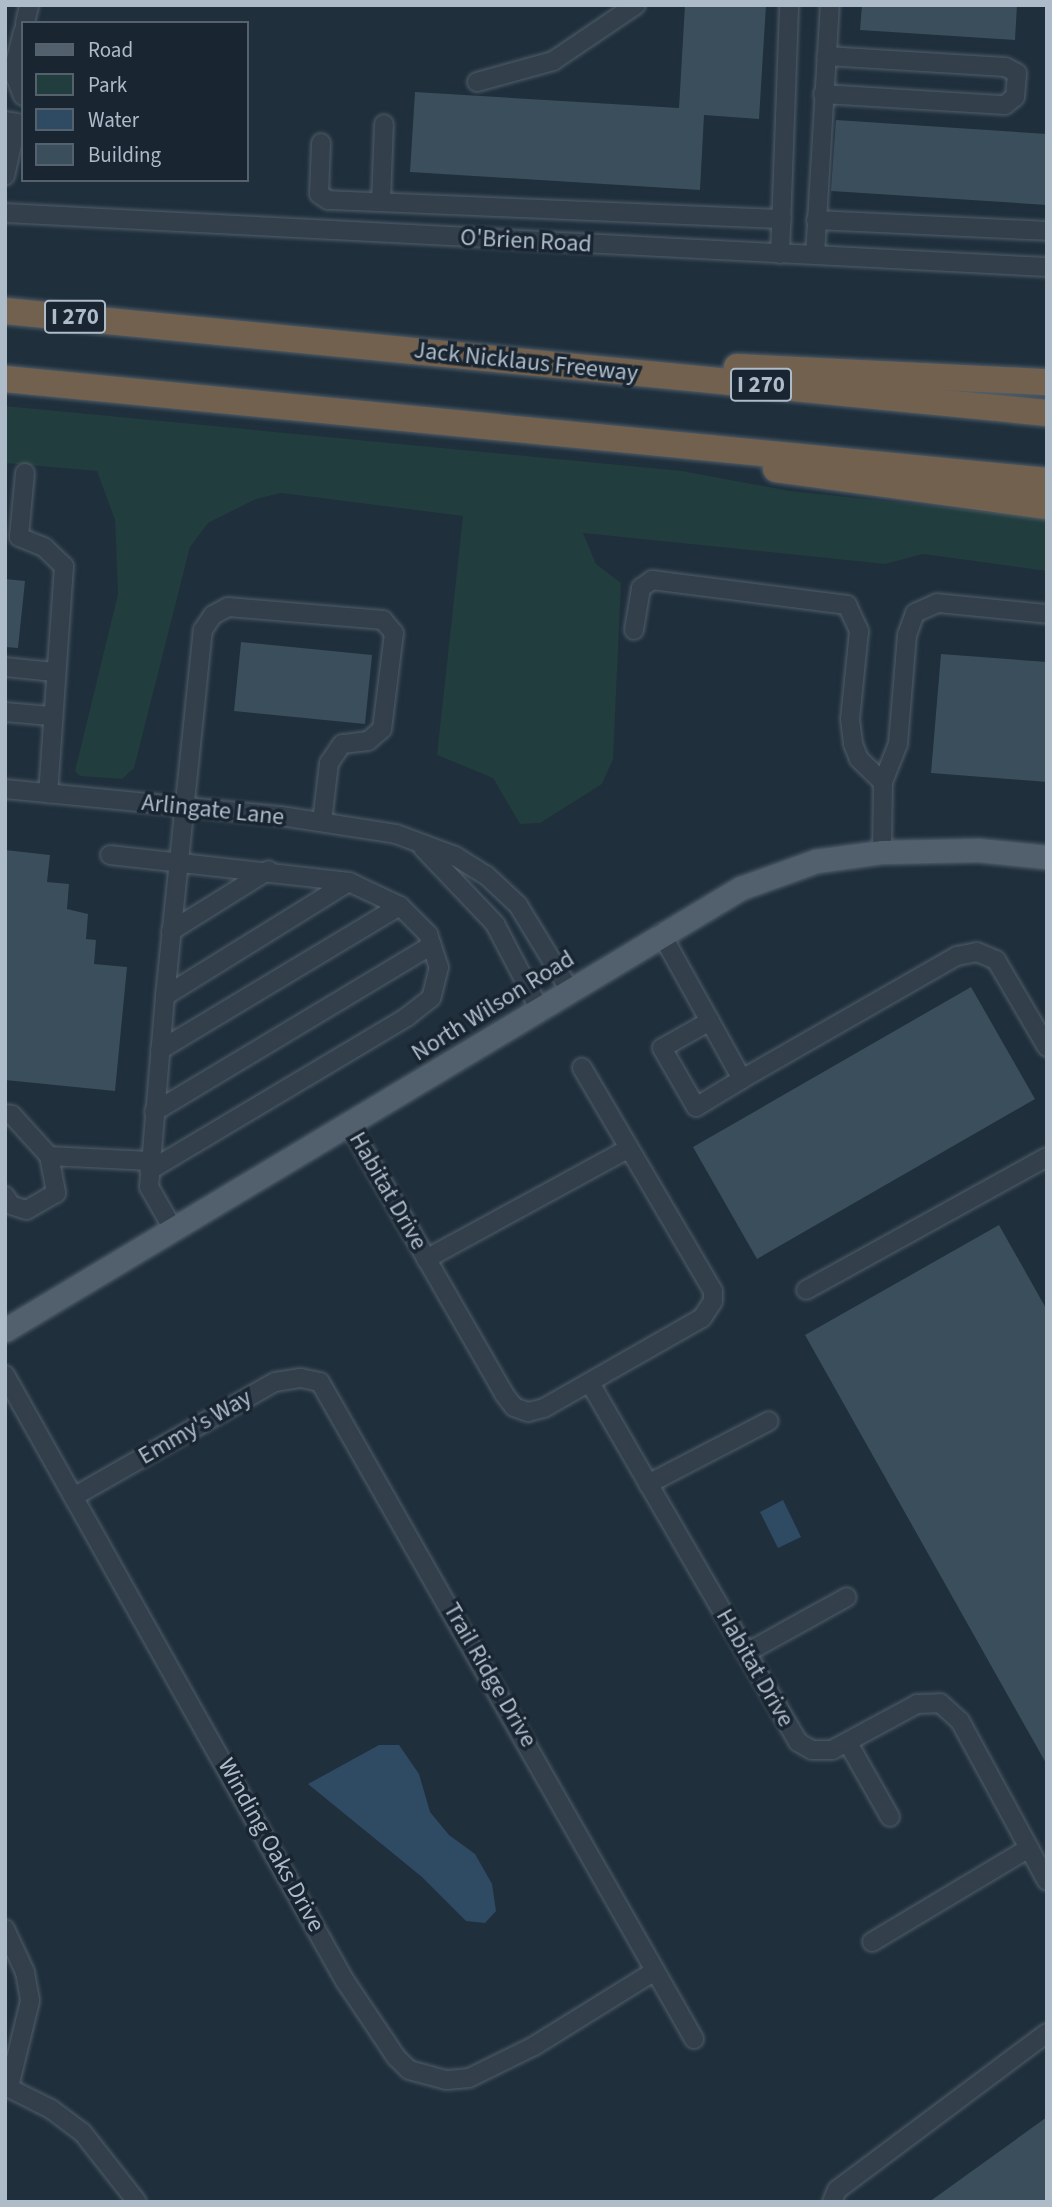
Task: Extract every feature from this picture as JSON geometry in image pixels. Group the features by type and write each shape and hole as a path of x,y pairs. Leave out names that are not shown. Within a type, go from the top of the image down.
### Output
{"highway":[{"name":"Jack Nicklaus Freeway","path":"5,311 1047,413"},
{"path":"475,357 1047,382"},
{"path":"5,379 1047,481"},
{"path":"672,444 809,476 1047,506"}],"main road":[{"name":"North Wilson Road","path":"5,1330 661,933 777,872 882,852 978,850 1047,857"}],"street":[{"path":"477,82 553,61 636,5"},
{"path":"780,254 789,5"},
{"path":"815,255 822,94 830,5"},
{"path":"21,40 13,71 21,93"},
{"path":"822,94 1005,105 1015,97 1017,73 1005,67 825,56"},
{"path":"5,176 11,122 21,102"},
{"path":"382,201 384,124"},
{"path":"321,143 319,194 328,200 782,219"},
{"name":"O'Brien Road","path":"5,213 1047,267"},
{"path":"816,220 1047,231"},
{"path":"25,473 12,539 44,547 64,566 54,672 48,793"},
{"path":"634,630 641,589 652,580 847,605 859,631 850,719 853,744 859,759 883,782"},
{"path":"882,852 883,782 898,744 907,635 915,613 936,603 1047,614"},
{"path":"173,1229 149,1187 164,996 202,630 213,615 228,607 383,620 394,634 382,729 368,741 342,744 329,763 322,822"},
{"path":"5,667 54,672"},
{"path":"5,712 51,716"},
{"name":"Arlingate Lane","path":"5,789 322,822 418,842 455,856 486,875 518,905 569,989"},
{"path":"418,842 495,924 539,1009"},
{"path":"50,1156 150,1166 230,1126 431,999 439,967 428,933 400,906 349,882 269,870 110,855"},
{"path":"171,931 269,870"},
{"path":"164,996 349,882"},
{"path":"160,1050 400,906"},
{"path":"661,933 742,1079"},
{"path":"154,1112 432,945"},
{"path":"710,1021 662,1048 696,1107 957,956 977,952 996,960 1047,1047"},
{"name":"Habitat Drive","path":"349,1124 513,1407 528,1412 544,1408 702,1318 713,1301 713,1291 582,1068"},
{"path":"5,1114 12,1115 50,1156 56,1194 26,1210 11,1205 5,1196"},
{"name":"Habitat Drive","path":"426,1258 628,1149"},
{"path":"806,1290 1047,1157"},
{"name":"Winding Oaks Drive","path":"5,1375 345,1980 396,2057 410,2070 447,2080 469,2078 534,2046 655,1971"},
{"name":"Emmy's Way","path":"75,1496 275,1381 301,1378 320,1382"},
{"name":"Trail Ridge Drive","path":"320,1382 694,2039"},
{"name":"Habitat Drive","path":"590,1383 798,1742 822,1751 848,1743 917,1704 940,1703 960,1721 1047,1881"},
{"path":"649,1484 769,1421"},
{"path":"747,1653 847,1597"},
{"path":"848,1743 890,1817"},
{"path":"872,1942 1029,1848"},
{"path":"5,1929 25,1972 30,2001 7,2087 82,2132 137,2202"},
{"path":"832,2202 837,2190 1047,2034"}],"green space":[{"path":"5,406 682,471 790,491 1047,518 1047,571 923,554 885,564 583,533 596,564 621,583 613,759 602,784 540,823 520,824 493,778 437,755 463,516 281,493 256,499 208,523 190,547 134,768 122,779 80,776 75,771 118,594 115,520 97,471 5,463"}],"water":[{"path":"783,1500 801,1537 778,1548 760,1512"},
{"path":"379,1745 399,1745 419,1774 430,1812 449,1835 475,1854 492,1884 496,1911 485,1923 466,1921 422,1877 308,1784"}],"building":[{"path":"685,5 766,5 759,119 704,115 700,190 410,172 415,92 679,108"},
{"path":"862,5 1017,5 1015,40 860,30"},
{"path":"836,120 1047,134 1047,205 831,191"},
{"path":"5,579 25,581 18,648 5,647"},
{"path":"241,642 372,655 365,724 234,711"},
{"path":"941,654 1047,662 1047,782 931,773"},
{"path":"5,850 50,855 47,882 69,884 67,909 88,914 86,939 96,940 94,964 127,967 115,1091 5,1080"},
{"path":"971,987 1035,1099 757,1259 693,1147"},
{"path":"999,1225 1047,1310 1047,1765 805,1335"},
{"path":"1047,2117 1047,2202 929,2202"}]}
